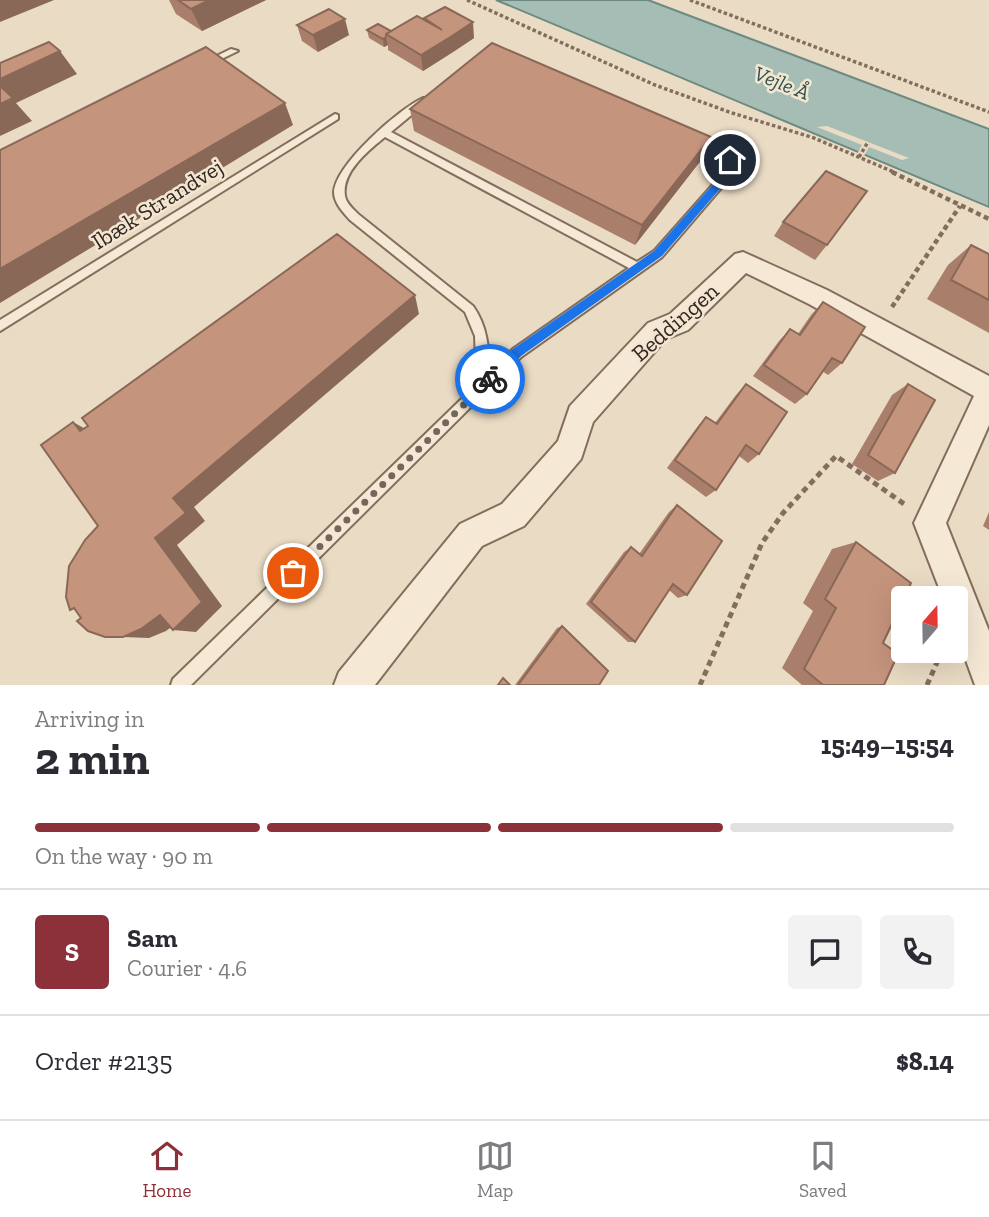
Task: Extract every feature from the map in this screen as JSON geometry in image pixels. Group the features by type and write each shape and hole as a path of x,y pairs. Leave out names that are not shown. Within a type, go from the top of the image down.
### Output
{"street":[{"name":"Beddingen","path":"352,685 471,536 513,515 571,449 580,415 657,331 679,322 743,261 877,329 989,391"},
{"path":"989,391 930,523 982,646 989,675"}],"lane":[{"path":"197,66 234,51"},
{"path":"428,97 350,163 340,181 339,195 344,207 354,216 469,309 476,319 482,339 483,386"},
{"name":"Ibæk Strandvej","path":"0,326 335,117"},
{"path":"179,685 517,353 658,254 729,173 730,160 724,152 679,131"},
{"path":"386,133 638,268"}],"path":[{"path":"467,0 655,85 732,113 814,138 989,219"},
{"path":"690,0 989,112"},
{"path":"859,157 868,142"},
{"path":"877,329 960,206"},
{"path":"700,685 762,543 783,513 836,456 930,523"},
{"path":"927,685 937,663"}],"water":[{"name":"Vejle Å","path":"496,0 648,0 989,129 989,207"}],"pier":[{"path":"827,126 909,158 902,160 869,147 864,156 857,154 862,145 817,127"}],"building":[{"path":"178,0 209,0 191,9"},
{"path":"445,7 473,22 421,55 386,34 417,16 442,30 424,18"},
{"path":"329,9 345,19 313,35 297,25"},
{"path":"378,24 391,31 383,39 367,30"},
{"path":"49,42 60,51 0,79 0,63"},
{"path":"492,43 711,137 642,225 410,109"},
{"path":"206,47 285,103 0,269 0,150"},
{"path":"0,86 13,98 0,104"},
{"path":"826,171 867,191 827,245 783,222"},
{"path":"337,234 415,295 173,498 186,513 155,538 202,602 173,630 160,615 141,629 123,637 105,637 88,631 77,621 81,618 74,608 70,610 66,597 69,566 85,540 98,526 41,445 73,422 80,431 88,426 82,418"},
{"path":"971,245 989,254 989,300 951,280"},
{"path":"823,302 865,327 842,363 832,358 807,394 764,365 790,329 800,335"},
{"path":"746,384 787,412 759,454 746,445 716,490 675,460 706,417 717,424"},
{"path":"908,384 935,400 895,473 868,455"},
{"path":"677,505 722,541 687,595 673,584 635,642 591,602 631,547 642,556"},
{"path":"856,542 911,583 910,586 891,586 891,626 883,643 891,649 891,663 894,663 884,685 823,685 804,669 836,608 825,599"},
{"path":"562,626 608,671 599,685 518,685"},
{"path":"503,678 510,685 498,685"}],"way so far":[{"path":"293,573 490,379"}],"route":[{"path":"490,379 517,353 658,254 729,173 730,160"}]}
